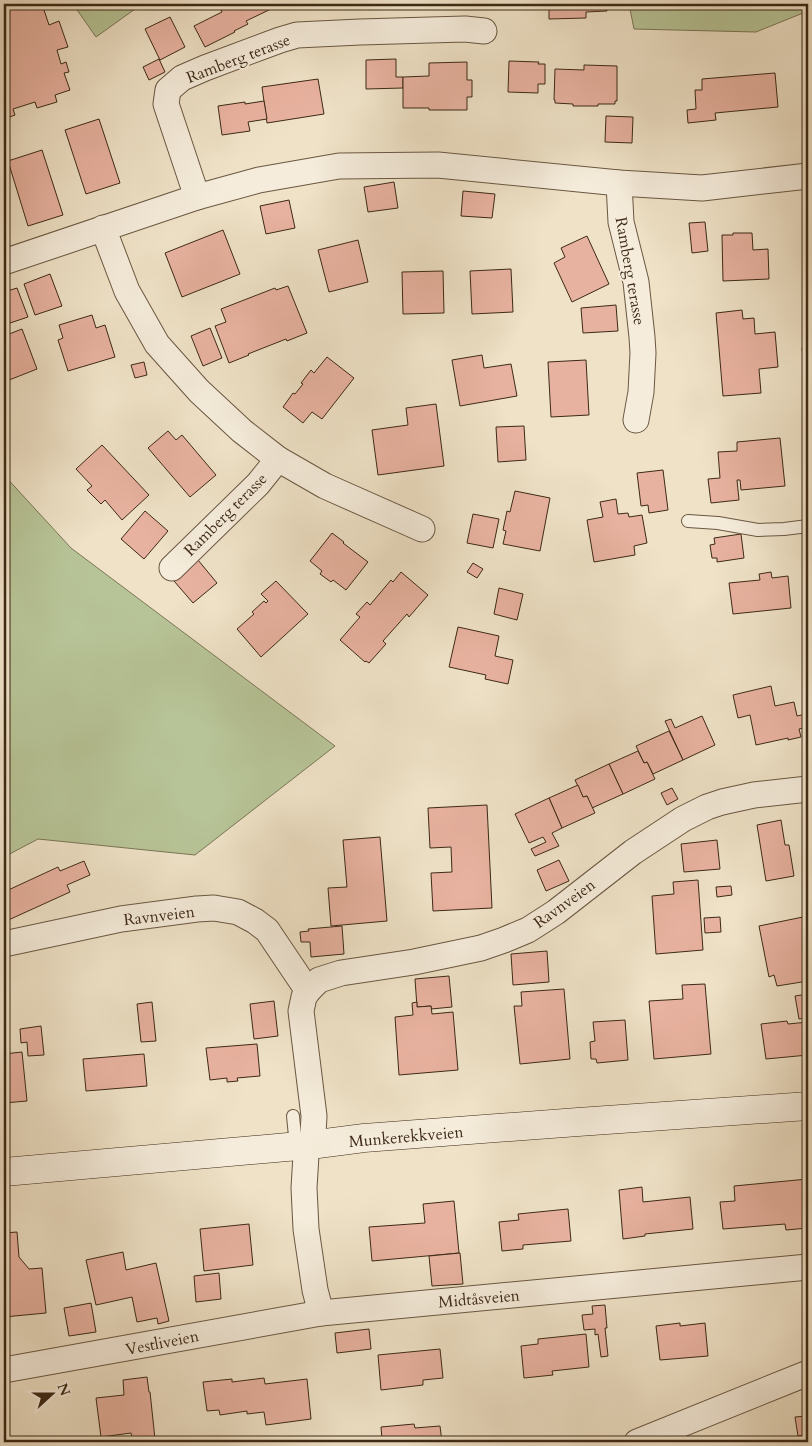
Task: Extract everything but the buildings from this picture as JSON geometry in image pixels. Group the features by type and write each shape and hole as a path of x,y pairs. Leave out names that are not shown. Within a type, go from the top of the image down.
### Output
{"main road":[{"name":"Munkerekkveien","path":"4,1172 303,1146 364,1138 808,1106"}],"street":[{"name":"Ramberg terasse","path":"197,197 166,104 168,90 182,78 297,35 484,31"},
{"path":"4,262 197,197 259,180 339,166 438,165 619,183 702,188 808,176"},
{"name":"Ramberg terasse","path":"619,183 621,222 636,282 642,338 641,392 636,420"},
{"name":"Ramberg terasse","path":"103,228 127,291 158,344 199,391 242,431 278,460 325,486 422,529"},
{"name":"Ramberg terasse","path":"172,568 258,484 278,460"},
{"name":"Ravnveien","path":"4,944 121,919 214,908 238,912 255,921 266,930 308,991 319,980 341,974 414,962 481,948 528,930 556,912 633,852 683,819 706,807 754,795 808,789"},
{"path":"308,991 300,1011 314,1116 313,1134 303,1146 306,1155 304,1188 306,1229 320,1313"},
{"name":"Midtåsveien","path":"320,1313 808,1267"},
{"name":"Vestliveien","path":"4,1370 320,1313"},
{"path":"637,1442 808,1373"}],"lane":[{"path":"688,521 718,523 758,530 808,526"},
{"path":"293,1116 303,1146"}],"green space":[{"path":"73,4 142,4 96,37"},
{"path":"629,4 808,4 808,11 756,32 634,29"},
{"path":"4,475 71,548 335,746 195,855 38,839 4,857"}]}
